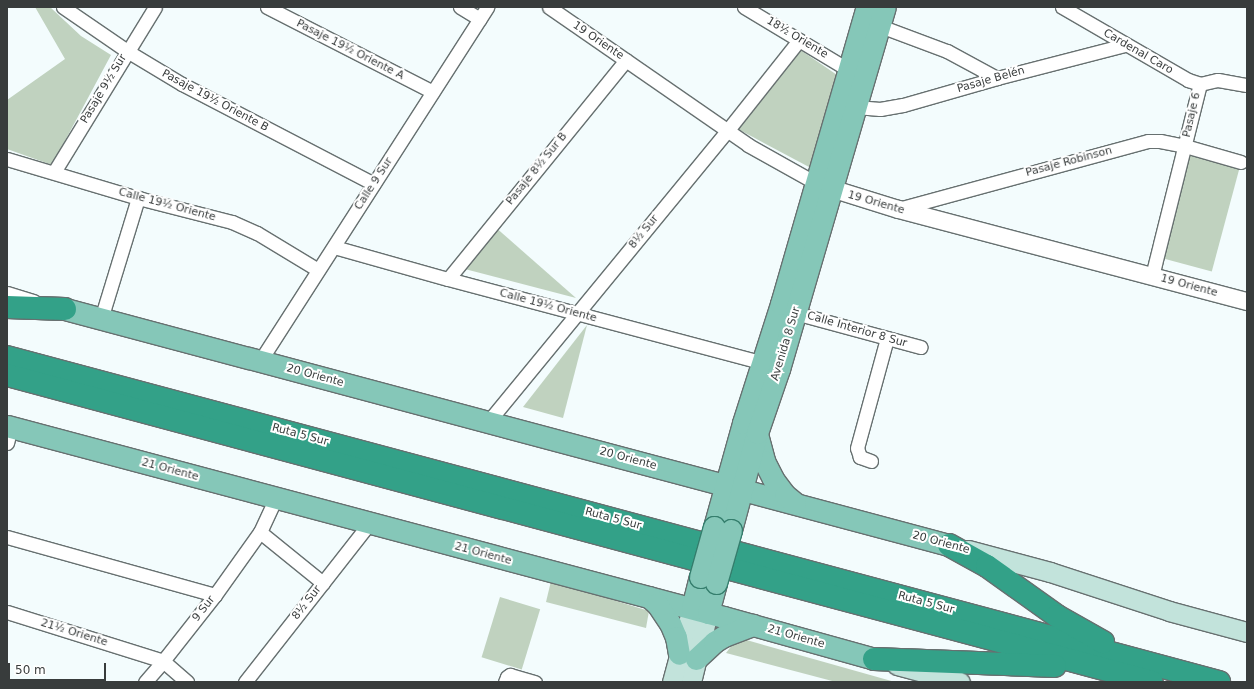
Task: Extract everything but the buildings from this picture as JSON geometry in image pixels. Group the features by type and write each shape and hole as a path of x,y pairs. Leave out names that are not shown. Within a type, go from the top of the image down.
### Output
{"highway":[{"path":"7,307 65,309"},
{"name":"Ruta 5 Sur","path":"7,357 1219,682"},
{"name":"Ruta 5 Sur","path":"7,375 1152,682"},
{"path":"949,545 987,566 1036,602 1071,625 1139,660"},
{"path":"874,659 1027,664 1112,671"}],"main road":[{"name":"Avenida 8 Sur","path":"672,682 688,656 734,488 779,369 795,312 849,70 867,7"},
{"name":"Avenida 8 Sur","path":"734,488 743,424 824,186 856,107 883,16"},
{"name":"20 Oriente","path":"65,309 1050,572 1169,611 1247,632"},
{"name":"21 Oriente","path":"8,432 276,498 369,524 700,610 960,682"},
{"path":"756,433 764,461 773,479 785,495 796,504"},
{"path":"648,597 660,609 670,623 688,656 705,650 724,636 753,625"},
{"name":"Avenida 8 Sur","path":"688,656 691,682"}],"street":[{"name":"Pasaje 19½ Oriente B","path":"64,7 127,51 215,102 374,184"},
{"name":"Pasaje 9½ Sur","path":"54,172 155,7"},
{"name":"Pasaje 19½ Oriente A","path":"267,7 433,92"},
{"path":"460,7 480,19"},
{"name":"Calle 9 Sur","path":"260,361 487,7"},
{"name":"19 Oriente","path":"549,7 727,131 770,158 824,186 898,209 1247,301"},
{"name":"18½ Oriente","path":"744,7 849,70"},
{"name":"Cardenal Caro","path":"1062,7 1125,45 1188,80 1200,84"},
{"path":"883,16 997,78"},
{"name":"8½ Sur","path":"488,422 727,131 799,40"},
{"name":"Pasaje Belén","path":"856,107 880,109 903,105 997,78 1125,45"},
{"name":"Pasaje 8½ Sur B","path":"448,279 626,60"},
{"path":"1200,84 1218,80 1247,85"},
{"name":"Pasaje 6","path":"1152,276 1200,84"},
{"name":"Pasaje Robinson","path":"898,209 1148,141 1160,141 1185,146 1241,162"},
{"name":"Calle 19½ Oriente","path":"7,159 138,198 214,216 244,227 318,270"},
{"path":"101,319 138,198"},
{"name":"Calle 19½ Oriente","path":"334,247 577,314 763,363"},
{"name":"20 Oriente","path":"7,293 65,309"},
{"name":"Calle Interior 8 Sur","path":"795,312 920,347"},
{"path":"871,461 860,457 857,448 887,338"},
{"name":"9 Sur","path":"145,682 215,595 260,532 276,498"},
{"name":"8½ Sur","path":"245,682 369,524"},
{"path":"260,532 323,583"},
{"path":"7,537 215,595"},
{"name":"21½ Oriente","path":"7,612 163,661"},
{"path":"163,661 187,682"},
{"path":"507,679 535,682"}],"green space":[{"path":"35,7 50,7 81,36 111,55 52,165 7,149 7,100 65,59"},
{"path":"799,49 840,77 809,167 736,128"},
{"path":"1191,152 1240,165 1212,271 1163,258"},
{"path":"494,226 576,298 461,268"},
{"path":"587,325 563,418 523,407"},
{"path":"551,581 649,611 646,628 546,602"},
{"path":"500,597 540,609 522,670 482,657"},
{"path":"743,639 895,682 836,682 726,653 732,645"}]}
